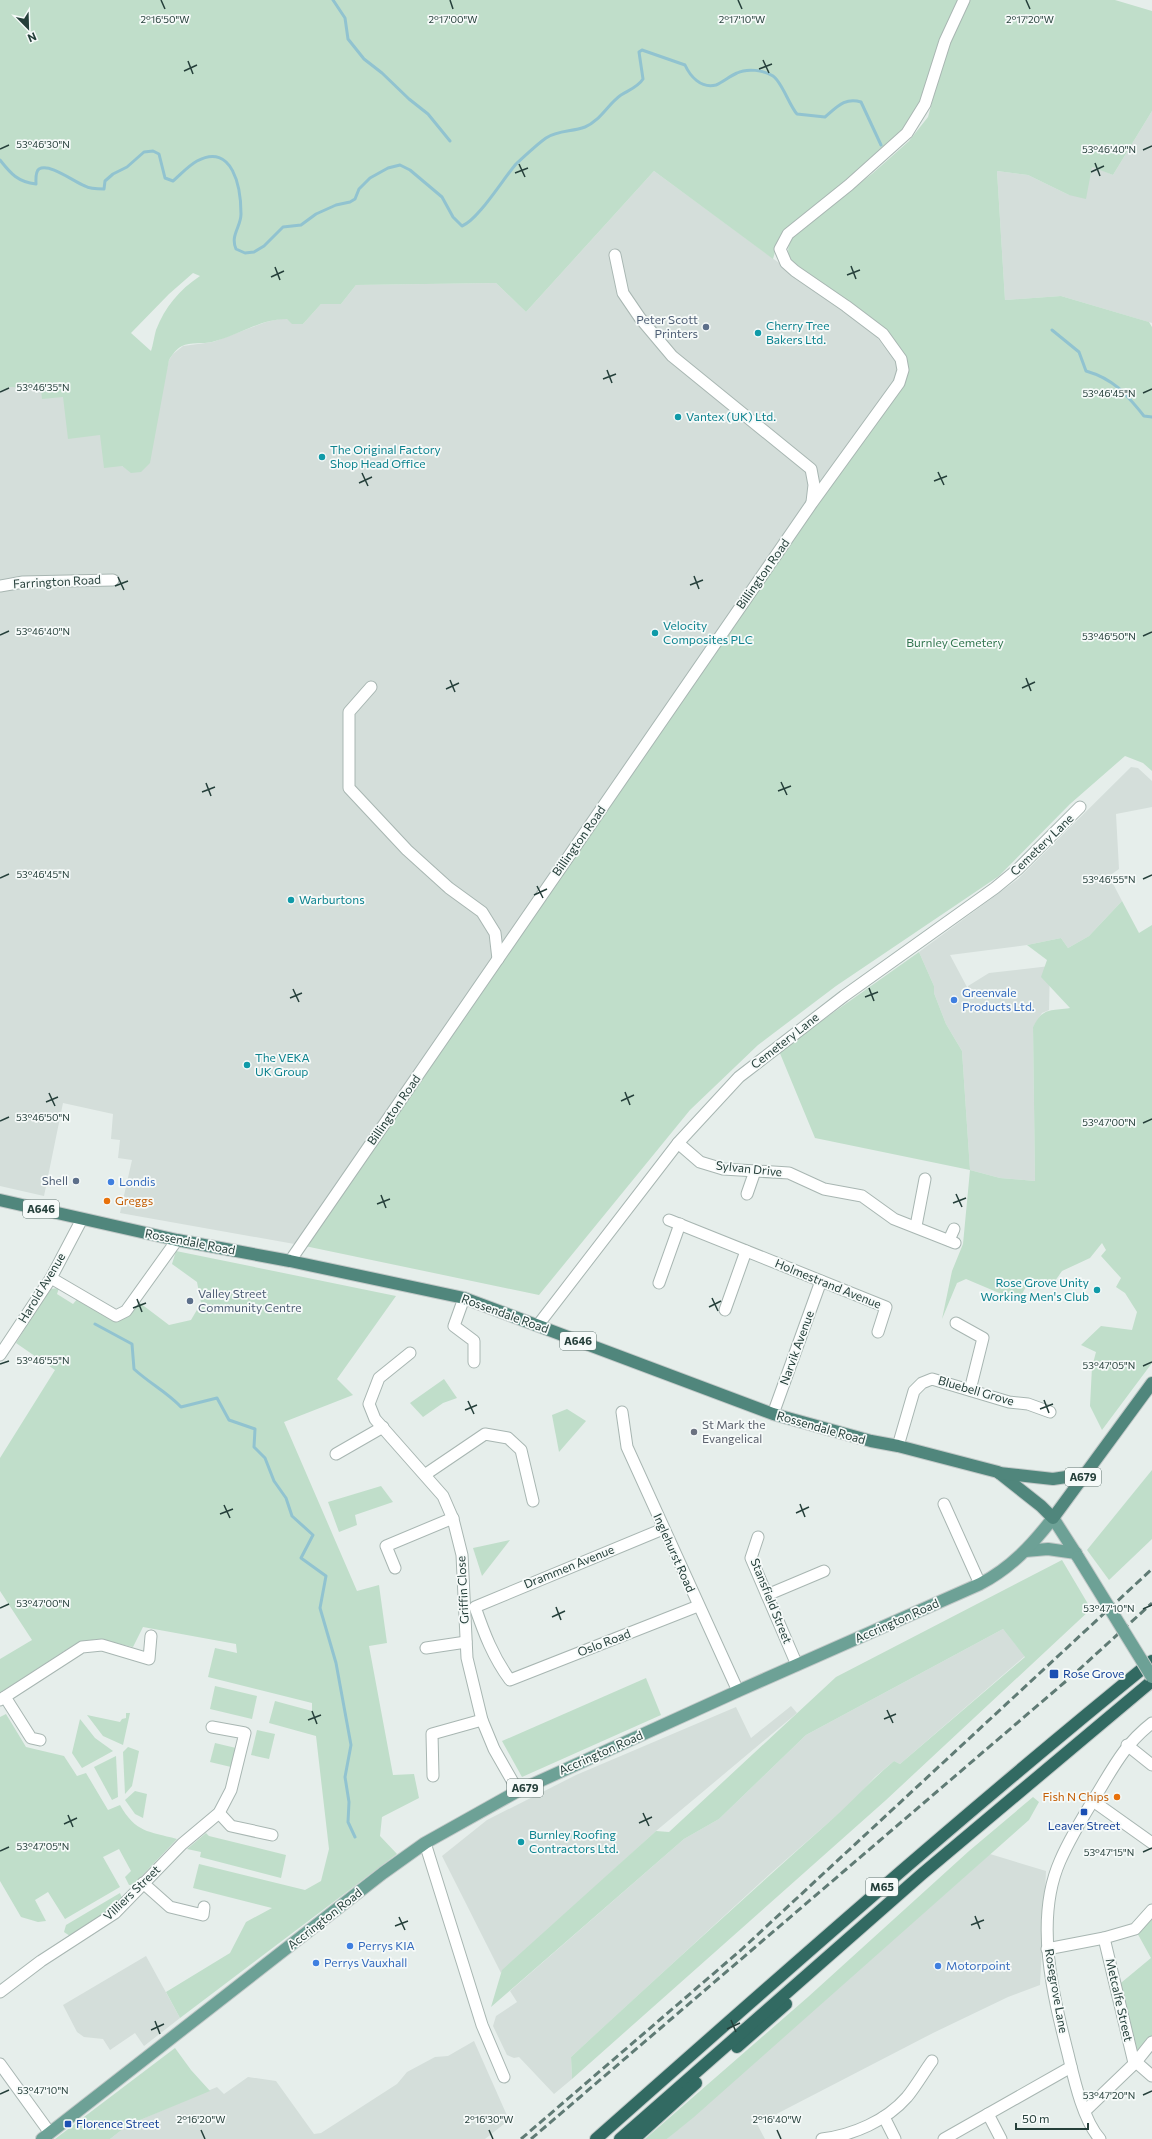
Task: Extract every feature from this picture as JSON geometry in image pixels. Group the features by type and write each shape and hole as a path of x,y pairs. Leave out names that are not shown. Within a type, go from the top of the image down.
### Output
{"highway":[{"name":"Rossendale Road","path":"0,1200 177,1240 290,1261 464,1298 773,1414 871,1441 898,1446 998,1472 1041,1506 1053,1518"},
{"name":"Accrington Road","path":"1053,1518 1152,1383"},
{"path":"998,1472 1053,1479 1086,1474"},
{"name":"M65","path":"596,2139 869,1898 1041,1752 1152,1661"},
{"name":"M65","path":"620,2139 922,1874 1152,1681"},
{"path":"634,2139 834,1962 860,1936 880,1912"},
{"path":"590,2139 618,2119"}],"main road":[{"name":"Accrington Road","path":"46,2136 382,1873 425,1843 518,1791 738,1691 980,1584 1007,1568 1025,1551 1053,1518"},
{"name":"A646","path":"1053,1518 1152,1677"},
{"path":"1025,1551 1048,1549 1077,1555"}],"street":[{"name":"Billington Road","path":"290,1261 812,502 899,383 903,370 901,359 883,334 795,270 786,262 780,250 788,234 849,185 907,133 925,104 944,41 964,0"},
{"path":"615,255 623,293 640,318 672,356 811,469 814,485 812,502"},
{"name":"Farrington Road","path":"0,586 23,582 113,580"},
{"path":"371,687 350,712 349,788 407,850 449,888 482,912 495,933 498,959"},
{"name":"Cemetery Lane","path":"538,1325 678,1143 740,1077 844,996 995,888 1018,869 1080,807"},
{"name":"Sylvan Drive","path":"678,1143 700,1162 723,1169 789,1173 824,1189 862,1196 894,1219 916,1226 952,1242 954,1229"},
{"path":"747,1194 755,1171"},
{"path":"916,1226 925,1179"},
{"name":"Harold Avenue","path":"0,1355 51,1278 82,1219"},
{"name":"Holmestrand Avenue","path":"669,1220 886,1307 878,1332"},
{"path":"659,1283 680,1224"},
{"path":"51,1278 116,1316 126,1312 177,1240"},
{"path":"725,1310 746,1251"},
{"name":"Narvik Avenue","path":"773,1414 821,1281"},
{"path":"464,1298 454,1326 474,1341 474,1362"},
{"path":"956,1323 983,1338 970,1390"},
{"name":"Griffin Close","path":"410,1353 379,1378 369,1404 375,1419 426,1474 443,1496 453,1518 462,1555 467,1658 482,1720 494,1749 518,1791"},
{"name":"Bluebell Grove","path":"898,1446 914,1391 922,1383 932,1379 1009,1402 1028,1404 1050,1412"},
{"name":"Inglehurst Road","path":"622,1412 627,1447 698,1606 738,1691"},
{"path":"336,1454 383,1427"},
{"path":"426,1474 485,1434 508,1438 520,1450 533,1501"},
{"path":"944,1504 980,1584"},
{"path":"395,1568 386,1546 453,1518"},
{"name":"Drammen Avenue","path":"510,1680 498,1664 489,1646 475,1606 663,1529"},
{"name":"Stansfield Street","path":"758,1537 751,1558 797,1665"},
{"path":"767,1595 824,1571"},
{"name":"Oslo Road","path":"510,1680 698,1606"},
{"path":"40,1740 31,1738 3,1698 82,1647 102,1645 149,1659 151,1636"},
{"path":"426,1648 466,1642"},
{"path":"433,1776 432,1734 482,1720"},
{"name":"Rosegrove Lane","path":"1100,2139 1094,2132 1085,2111 1071,2067 1061,2028 1047,1949 1050,1895 1060,1861 1093,1801 1127,1745 1137,1734 1152,1723"},
{"name":"Villiers Street","path":"0,1992 41,1961 89,1932 115,1913 182,1844 219,1813 231,1790 244,1733 212,1727"},
{"path":"1127,1745 1152,1765"},
{"path":"1093,1801 1152,1843"},
{"path":"219,1813 231,1826 272,1835"},
{"path":"425,1843 482,2025 504,2077"},
{"path":"143,1883 170,1907 203,1915 204,1907"},
{"path":"1047,1949 1104,1938 1135,1929 1152,1910"},
{"name":"Metcalfe Street","path":"1104,1938 1135,2062"},
{"path":"1085,2111 1135,2062 1152,2042"},
{"path":"822,2139 844,2136 884,2117 906,2097 932,2061"},
{"path":"1135,2062 1152,2076"},
{"path":"0,2064 46,2136"},
{"path":"944,2139 1071,2067"},
{"path":"988,2114 1001,2139"},
{"path":"884,2117 895,2139"}],"shaded area":[{"path":"1152,111 1152,323 1061,296 1005,300 997,171 1028,175 1069,195 1092,166 1113,175"},
{"path":"654,171 873,332 897,364 899,383 300,1245 120,1213 132,1160 118,1158 120,1140 111,1139 113,1114 63,1103 44,1196 0,1186 0,391 60,363 100,435 122,466 131,472 164,381 169,360 173,354 183,346 213,342 266,322 279,319 287,319 303,324 321,304 341,304 356,285 496,283 526,312"},
{"path":"1131,767 1138,768 1152,781 1152,807 1116,814 1119,869 1109,876 1122,901 1089,936 1068,948 1061,938 1027,945 950,955 967,987 969,1007 968,986 989,973 1050,966 1049,1010 1042,1013 1033,1027 1035,1181 1000,1178 970,1170 962,1051 946,1024 934,993 934,986 919,952 1018,879"},
{"path":"1003,1629 1025,1656 900,1764 894,1761 875,1777 852,1802 772,1872 571,2057 572,2079 554,2094 519,2057 514,2058 507,2055 493,2026 496,2016 517,2002 510,1991 684,1839 719,1819 806,1735"},
{"path":"791,1706 797,1713 656,1831 501,1973 442,1856 487,1820 576,1775 736,1707 751,1738"},
{"path":"990,1854 1046,1871 1040,1985 1008,1997 933,2033 757,2124 765,2139 667,2139"},
{"path":"146,1956 180,2018 144,2046 135,2033 110,2050 103,2039 84,2037 77,2032 63,2005"},
{"path":"474,2041 509,2120 485,2139 110,2139 128,2125 217,2087 224,2094 248,2077 276,2081 314,2134 321,2133 397,2084 407,2072 435,2057 448,2056"}],"green space":[{"path":"0,0 959,0 921,105 902,131 778,241 773,259 654,171 526,312 496,283 356,285 341,304 321,304 303,324 292,324 287,319 277,320 258,325 212,342 189,344 180,347 174,352 169,360 150,463 141,472 131,473 122,466 104,468 100,435 68,439 63,397 42,399 41,388 10,387 0,391","holes":["193,273 200,276 179,293 168,306 156,330 151,351 131,333 169,294"]},
{"name":"Burnley Cemetery","path":"970,0 1115,0 1152,11 1152,111 1113,175 1092,167 1086,199 1069,195 1028,175 997,171 1005,300 1061,296 1149,322 1152,327 1152,771 1143,763 1125,756 1070,804 999,876 836,986 758,1045 690,1110 539,1295 300,1245 908,368 907,360 894,342 792,264 788,249 795,234 873,173 909,141 928,117 947,48"},
{"path":"1122,901 1139,933 1152,925 1152,1363 1102,1430 1090,1406 1092,1367 1096,1352 1081,1345 1101,1326 1132,1330 1137,1312 1125,1293 1116,1287 1121,1278 1101,1256 1106,1250 1102,1243 1090,1258 1062,1271 1055,1281 1043,1279 1027,1285 1018,1301 966,1279 957,1283 942,1319 952,1271 963,1244 970,1170 1000,1178 1035,1181 1033,1027 1040,1016 1044,1013 1053,1010 1070,1008 1041,977 1047,960 1027,945 1061,938 1068,948 1089,936"},
{"path":"919,952 934,986 934,993 946,1024 962,1051 970,1170 815,1138 779,1051"},
{"path":"176,1251 396,1296 337,1379 353,1395 284,1422 357,1591 379,1585 387,1643 369,1646 393,1775 414,1774 419,1798 382,1817 380,1836 397,1854 180,2018 166,1992 230,1953 246,1922 272,1908 193,1888 199,1864 305,1890 321,1881 329,1849 316,1736 269,1723 275,1701 312,1711 312,1703 208,1677 215,1648 237,1653 236,1644 143,1627 133,1647 97,1639 75,1644 0,1693 0,1659 32,1640 0,1591 0,1458 55,1370 16,1343 49,1289 59,1288 57,1294 73,1304 78,1298 117,1321 136,1300 169,1325 191,1320 201,1303 197,1282 172,1264"},
{"path":"444,1379 457,1398 443,1403 423,1417 410,1403"},
{"path":"567,1409 586,1421 559,1452 552,1415"},
{"path":"1152,1470 1152,1539 1109,1580 1087,1550"},
{"path":"381,1486 393,1502 355,1515 357,1525 339,1532 328,1502"},
{"path":"510,1540 482,1576 473,1548"},
{"path":"1062,1560 1091,1609 886,1800 572,2079 571,2057 886,1768 894,1761 900,1764 1025,1657 1003,1629 806,1735 719,1819 684,1839 491,2007 502,1970 656,1831 669,1832 836,1677"},
{"path":"646,1678 661,1715 522,1777 502,1741"},
{"path":"215,1686 257,1696 252,1719 210,1709"},
{"path":"126,1713 130,1713 123,1745 103,1736 87,1715 120,1722 122,1719 126,1718"},
{"path":"6,1714 26,1747 64,1756 77,1776 86,1773 108,1810 120,1805 137,1826 150,1832 177,1839 133,1885 129,1885 125,1877 131,1871 119,1849 103,1857 120,1887 65,1919 48,1892 35,1900 46,1921 38,1922 21,1917 0,1881 0,1717"},
{"path":"80,1719 95,1738 113,1751 82,1768 72,1753"},
{"path":"257,1730 275,1734 269,1759 251,1755"},
{"path":"215,1743 236,1748 231,1767 210,1762"},
{"path":"128,1747 139,1751 132,1786 125,1794 123,1752"},
{"path":"116,1756 118,1797 112,1800 94,1767"},
{"path":"135,1791 147,1794 143,1818 135,1814 125,1800"},
{"path":"1033,1797 1039,1802 1029,1820 694,2117 667,2139 645,2139 808,1997 969,1851"},
{"path":"206,1833 209,1836 286,1855 281,1878 200,1857 201,1852 187,1849"},
{"path":"120,1893 122,1898 98,1919 70,1936 64,1932 66,1925"},
{"path":"1152,1910 1152,2042 1136,2062 1116,1987 1151,1958 1135,1929"},
{"path":"175,2048 191,2070 210,2091 128,2125 110,2139 55,2139"}],"waterway":[{"path":"333,0 345,18 348,39 364,59 428,114 450,141"},
{"path":"0,160 15,176 30,183 36,184 37,172 39,169 44,168 62,174 87,187 104,189 105,181 113,174 127,167 144,152 153,151 159,154 165,178 173,181 197,161 209,157 219,158 227,163 237,181 241,203 241,219 235,235 234,244 236,249 245,253 254,252 264,246 283,227 301,225 316,214 336,205 350,202 355,199 359,189 370,178 388,168 400,165 410,170 442,197 453,217 462,226 483,208 516,164 538,144 551,135 585,127 600,117 621,95 639,84 643,79 639,52 642,50 685,65 697,81 711,86 716,85 741,71 755,70 765,72 776,79 797,114 825,117 846,102 861,102 881,145"},
{"path":"1052,330 1079,352 1086,371 1096,374 1112,383 1125,394 1144,416 1152,417"},
{"path":"95,1324 132,1344 134,1369 181,1407 217,1398 229,1420 255,1429 254,1447 265,1458 274,1481 286,1498 292,1516 313,1535 301,1558 326,1576 320,1608 336,1663 351,1745 345,1777 349,1802 348,1822 355,1837"}],"railway":[{"path":"521,2139 741,1950 1152,1569"},
{"path":"531,2139 1072,1676 1152,1603"}],"place":[{"name":"Peter Scott Printers","path":"706,327"},
{"name":"Cherry Tree Bakers Ltd.","path":"758,333"},
{"name":"Vantex (UK) Ltd.","path":"678,417"},
{"name":"The Original Factory Shop Head Office","path":"322,457"},
{"name":"Velocity Composites PLC","path":"655,633"},
{"name":"Warburtons","path":"291,900"},
{"name":"Greenvale Products Ltd.","path":"954,1000"},
{"name":"The VEKA UK Group","path":"247,1065"},
{"name":"Shell","path":"76,1181"},
{"name":"Londis","path":"111,1182"},
{"name":"Greggs","path":"107,1201"},
{"name":"Rose Grove Unity Working Men's Club","path":"1097,1290"},
{"name":"Valley Street Community Centre","path":"190,1301"},
{"name":"St Mark the Evangelical","path":"694,1432"},
{"name":"Rose Grove","path":"1054,1674"},
{"name":"Fish N Chips","path":"1117,1797"},
{"name":"Leaver Street","path":"1084,1812"},
{"name":"Burnley Roofing Contractors Ltd.","path":"521,1842"},
{"name":"Perrys KIA","path":"350,1946"},
{"name":"Perrys Vauxhall","path":"316,1963"},
{"name":"Motorpoint","path":"938,1966"},
{"name":"Florence Street","path":"68,2124"}]}
